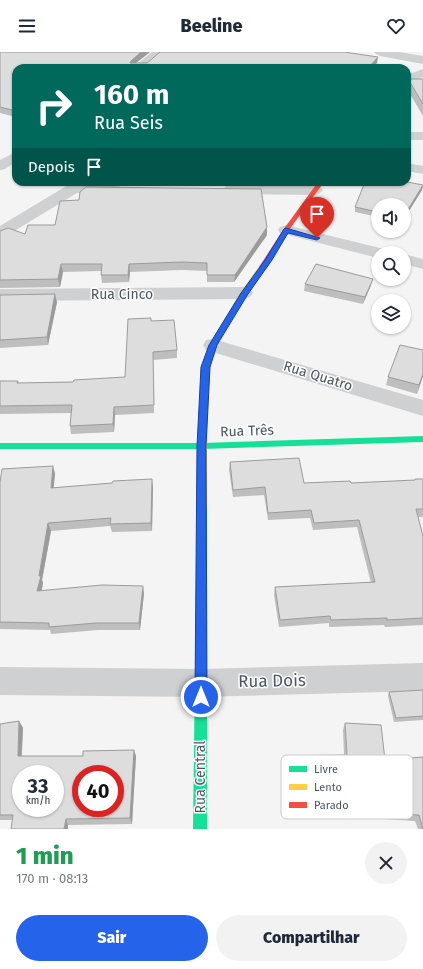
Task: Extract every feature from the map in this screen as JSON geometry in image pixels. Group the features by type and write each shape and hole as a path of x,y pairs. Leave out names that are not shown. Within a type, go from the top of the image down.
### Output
{"street":[{"path":"144,64 160,52"},
{"path":"380,52 423,60"},
{"path":"411,78 423,73"},
{"path":"411,136 423,136"},
{"path":"0,166 12,158"},
{"path":"411,168 423,170"},
{"path":"0,233 78,186"},
{"path":"93,186 132,189"},
{"path":"219,189 318,186"},
{"name":"Rua Central","path":"200,829 202,446 206,367 213,345 244,293 268,260 286,230 318,186"},
{"path":"286,230 371,251"},
{"path":"411,261 423,264"},
{"name":"Rua Cinco","path":"0,295 244,293"},
{"name":"Rua Quatro","path":"213,345 423,408"},
{"name":"Rua Três","path":"0,446 202,446 423,439"},
{"name":"Rua Dois","path":"0,681 201,683 423,677"}],"building":[{"path":"0,52 141,52 130,63 147,63 160,52 344,52 378,57 372,64 12,64 12,110 0,107"},
{"path":"411,79 423,79 423,104 411,84"},
{"path":"411,183 423,185 411,205 411,198 371,198 371,210 355,207 363,186 411,186"},
{"path":"86,187 261,189 267,227 235,275 207,275 207,263 182,262 129,264 128,275 101,275 102,264 61,264 58,279 0,280 0,231 8,228 25,234 28,225 55,225 60,201 79,200 80,192"},
{"path":"316,264 371,278 371,284 365,297 305,284"},
{"path":"55,294 47,337 0,340 0,295"},
{"path":"151,318 151,321 174,320 177,350 153,352 154,405 114,407 113,424 70,426 72,405 0,406 0,381 18,381 17,383 73,382 74,380 125,377 128,319"},
{"path":"400,345 423,350 423,374 419,385 388,377"},
{"path":"299,458 304,483 350,481 351,483 423,479 423,509 416,509 423,536 423,618 387,620 387,618 331,620 330,616 280,620 275,587 375,582 359,520 314,523 311,510 268,513 265,487 233,490 230,462"},
{"path":"53,466 51,488 112,483 113,481 152,479 151,523 110,524 111,518 48,523 39,576 41,576 37,591 102,585 143,586 139,623 96,623 49,627 49,623 0,622 0,482 2,469"},
{"path":"423,690 423,716 396,718 389,692"},
{"path":"19,721 18,756 83,756 83,751 134,750 130,818 66,819 64,829 11,829 13,817 64,817 64,765 12,765 12,815 0,815 0,724"},
{"path":"345,723 381,725 384,755 347,755"},
{"path":"423,757 423,829 419,815 413,815 413,758"}],"traffic: fast":[{"path":"0,446 202,446 423,439"},
{"path":"200,829 202,507"}],"traffic: slow":[{"path":"202,507 202,446 206,367 213,345 244,293 263,267"}],"traffic: jam":[{"path":"263,267 286,230 318,186"}],"route":[{"path":"201,697 202,446 206,367 213,345 244,293 268,260 286,230 317,238"}]}
